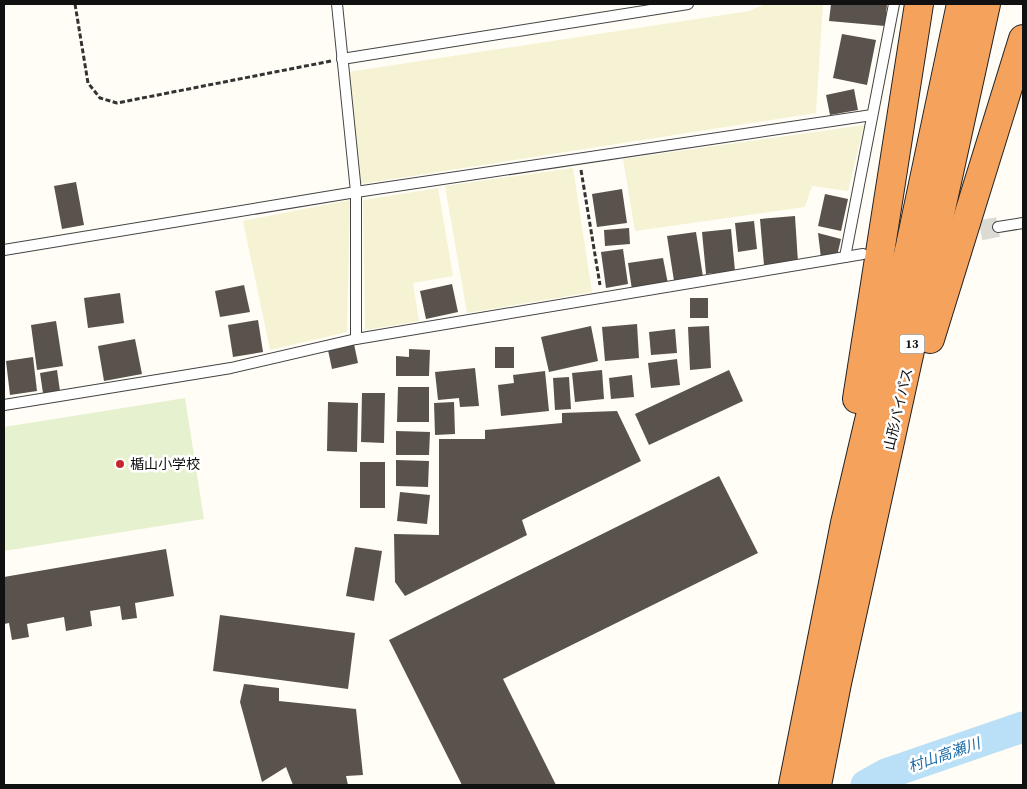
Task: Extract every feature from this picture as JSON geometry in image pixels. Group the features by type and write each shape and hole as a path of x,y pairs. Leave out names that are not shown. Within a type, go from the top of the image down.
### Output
{"highway":[{"path":"845,522 855,411 920,4"},
{"name":"山形バイパス","path":"817,785 826,678 845,522 910,246 961,4"},
{"name":"山形バイパス","path":"793,785 872,524 986,4"},
{"path":"872,524 1023,39"}],"lane":[{"path":"337,4 356,192 356,339"},
{"path":"342,59 688,4"},
{"path":"845,257 894,4"},
{"path":"4,250 356,192 872,114"},
{"path":"998,227 1023,223"},
{"path":"4,404 231,368 356,339 863,254"}],"path":[{"path":"75,4 88,82 100,98 116,103 342,59"},
{"path":"579,158 602,298"}],"shaded area":[{"path":"765,4 823,4 816,113 361,184 348,72 749,11"},
{"path":"864,125 848,191 812,186 805,207 635,231 623,159"},
{"path":"573,168 592,292 467,313 445,186"},
{"path":"438,188 453,276 413,283 419,321 365,330 363,200"},
{"path":"350,200 347,332 270,350 243,221"}],"green space":[{"path":"185,398 204,519 4,551 4,427"}],"building":[{"path":"831,4 887,4 885,26 829,21"},
{"path":"842,34 876,40 867,85 833,78"},
{"path":"854,89 858,110 830,115 826,95"},
{"path":"76,182 84,225 62,229 54,186"},
{"path":"622,189 627,223 597,227 592,194"},
{"path":"825,194 848,199 841,231 818,226"},
{"path":"795,216 798,262 764,265 760,219"},
{"path":"754,221 757,249 738,252 735,223"},
{"path":"629,228 630,244 605,246 604,230"},
{"path":"731,229 735,271 706,274 702,232"},
{"path":"696,232 703,277 674,281 667,236"},
{"path":"818,233 841,239 837,256 821,258"},
{"path":"623,249 628,284 606,288 601,252"},
{"path":"663,258 668,284 632,290 628,263"},
{"path":"452,284 458,312 426,319 420,291"},
{"path":"244,285 250,312 220,317 215,291"},
{"path":"120,293 124,323 88,328 84,298"},
{"path":"690,298 708,298 708,318 690,318"},
{"path":"258,320 263,352 233,357 228,325"},
{"path":"56,321 63,366 37,370 31,325"},
{"path":"637,324 639,358 605,361 602,327"},
{"path":"591,326 598,361 549,372 541,337"},
{"path":"709,326 711,368 690,370 688,327"},
{"path":"675,329 677,353 651,355 649,332"},
{"path":"135,339 142,374 104,381 98,346"},
{"path":"354,344 358,363 332,369 328,350"},
{"path":"495,347 514,347 514,368 495,368"},
{"path":"409,349 430,350 429,376 396,376 396,356 409,357"},
{"path":"33,357 37,391 10,395 6,361"},
{"path":"677,359 680,385 651,388 648,363"},
{"path":"475,368 479,406 460,407 459,398 438,400 435,372"},
{"path":"57,370 60,391 43,393 40,373"},
{"path":"602,370 604,399 575,402 572,373"},
{"path":"729,370 743,401 649,445 635,414"},
{"path":"545,371 549,411 501,416 498,385 514,383 513,375"},
{"path":"632,375 634,397 611,399 609,378"},
{"path":"569,377 571,409 555,410 553,378"},
{"path":"398,387 429,387 429,422 397,422"},
{"path":"362,393 385,393 384,443 361,442"},
{"path":"328,402 358,403 357,452 327,451"},
{"path":"454,402 455,434 435,435 434,403"},
{"path":"617,411 641,461 522,520 527,535 405,596 395,582 394,534 439,535 439,439 485,439 485,430 562,423 562,413"},
{"path":"396,431 430,432 429,455 396,455"},
{"path":"396,460 429,461 428,487 396,486"},
{"path":"360,462 385,462 385,508 360,508"},
{"path":"719,476 758,553 503,679 556,785 462,785 389,640"},
{"path":"400,492 430,495 427,524 397,521"},
{"path":"355,547 382,551 374,601 346,596"},
{"path":"166,549 174,596 135,603 137,618 122,620 120,606 90,611 92,626 66,631 64,617 27,624 29,637 12,640 9,623 4,624 4,577"},
{"path":"220,615 355,633 348,689 213,671"},
{"path":"244,684 279,688 279,701 356,709 363,775 346,776 348,785 293,785 286,767 262,782 240,702"}],"waterway":[{"name":"村山高瀬川","path":"866,785 886,774 1023,727"}],"tunnel":[{"path":"951,236 998,227"}],"place":[{"name":"楯山小学校","path":"120,464"}]}
